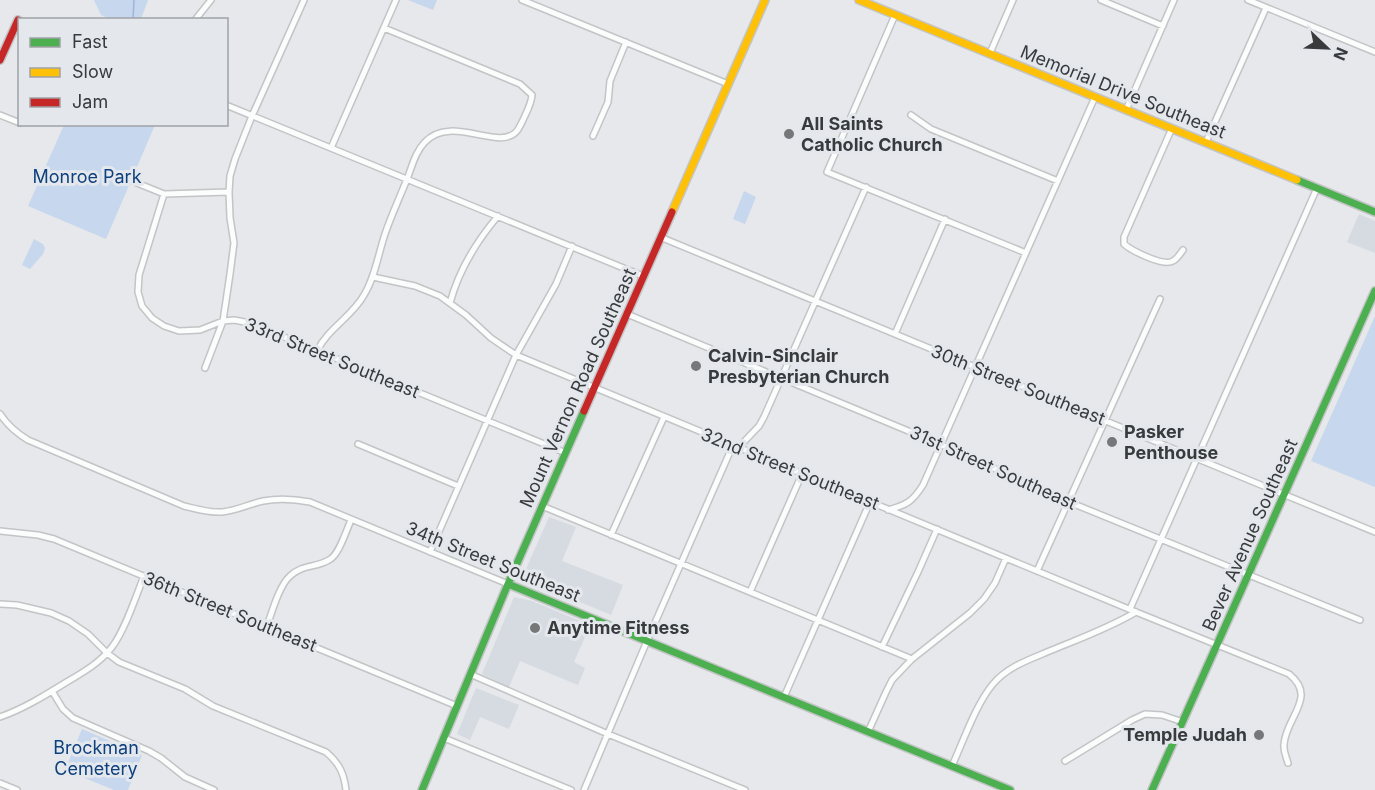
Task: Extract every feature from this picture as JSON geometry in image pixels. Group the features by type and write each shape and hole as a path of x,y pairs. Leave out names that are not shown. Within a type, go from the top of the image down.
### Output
{"street":[{"path":"197,18 212,0"},
{"path":"205,368 223,321 234,243 230,218 230,176 252,116 304,0"},
{"path":"331,148 396,0"},
{"path":"522,0 728,84"},
{"name":"Mount Vernon Road Southeast","path":"422,790 508,584 765,0"},
{"name":"Memorial Drive Southeast","path":"859,0 1375,212"},
{"path":"990,53 1013,0"},
{"path":"1101,0 1163,26"},
{"path":"1126,110 1174,0"},
{"path":"1248,0 1375,52"},
{"path":"1206,142 1266,8"},
{"path":"895,15 827,172 1026,253"},
{"path":"0,60 18,22"},
{"path":"317,351 322,340 354,310 364,296 373,277 385,233 419,149 425,141 446,131 499,137 512,136 518,132 531,104 531,95 520,84 384,28"},
{"path":"593,136 608,102 610,81 626,42"},
{"path":"888,510 903,506 915,498 923,485 1095,97"},
{"path":"228,106 644,276"},
{"path":"0,115 18,122"},
{"path":"911,115 931,129 1058,181"},
{"path":"1172,128 1124,237 1124,244 1130,249 1165,264 1173,262 1183,250"},
{"path":"132,181 164,194 229,192"},
{"path":"584,790 647,641 735,447 759,426 764,417 866,187"},
{"path":"1130,609 1317,188"},
{"name":"33rd Street Southeast","path":"164,194 140,275 138,292 142,306 152,318 164,326 180,331 200,330 223,321 234,320 250,323 566,453"},
{"path":"450,303 458,279 473,248 498,216"},
{"path":"895,334 945,219"},
{"name":"30th Street Southeast","path":"660,237 1375,532"},
{"path":"430,552 516,355 556,284 572,246"},
{"name":"32nd Street Southeast","path":"373,277 415,286 440,296 466,315 491,338 516,355 1289,674 1298,681 1302,690 1302,699 1286,731 1283,751 1288,763"},
{"name":"Bever Avenue Southeast","path":"1152,790 1375,291"},
{"path":"1037,571 1160,298"},
{"name":"31st Street Southeast","path":"627,315 942,445 1160,540 1360,620"},
{"name":"34th Street Southeast","path":"0,414 17,434 28,440 184,506 204,511 222,512 241,509 261,501 278,499 310,502 1010,790"},
{"path":"611,535 664,417"},
{"path":"358,444 458,486"},
{"path":"750,592 802,474"},
{"path":"784,697 870,502"},
{"path":"542,507 912,659"},
{"path":"267,626 288,577 306,566 330,560 336,553 351,520"},
{"path":"882,646 936,529"},
{"name":"36th Street Southeast","path":"0,531 54,539 457,706"},
{"path":"868,732 892,680 912,659 984,599 1006,558"},
{"path":"0,717 25,707 96,664 117,640 144,576"},
{"path":"0,604 17,605 51,613 69,621 88,634 119,662 185,689 213,706 326,752 340,767 346,790"},
{"path":"952,766 982,699 1004,673 1019,664 1117,623 1136,612"},
{"path":"470,674 745,790"},
{"path":"52,691 63,709 73,718 149,751 185,777 214,790"},
{"path":"1065,761 1145,714 1162,715 1183,722"},
{"path":"444,738 571,790"},
{"path":"0,783 17,790"}],"shaded area":[{"path":"1359,214 1375,221 1375,253 1347,242"},
{"path":"549,517 576,527 562,561 623,585 611,615 522,578"},
{"path":"514,597 532,601 590,625 574,662 585,668 578,685 520,661 509,687 482,674"},
{"path":"476,688 519,705 509,729 480,717 470,740 457,734"}],"green space":[{"path":"94,0 148,0 141,18 108,18 101,15"},
{"path":"408,0 437,0 433,10"},
{"name":"Monroe Park","path":"64,126 155,126 106,239 28,206"},
{"path":"744,191 756,197 745,224 733,219"},
{"path":"34,239 43,244 45,248 43,254 30,269 22,265"},
{"path":"1375,316 1375,487 1311,461"},
{"name":"Brockman Cemetery","path":"82,729 142,755 128,790 114,790 65,770"}],"waterway":[{"path":"133,18 134,0"}],"traffic: fast":[{"path":"1297,180 1375,212"},
{"path":"1152,790 1375,291"},
{"path":"422,790 508,584 584,411"},
{"path":"508,584 1010,790"}],"traffic: slow":[{"path":"672,212 765,0"},
{"path":"859,0 1297,180"}],"traffic: jam":[{"path":"0,60 18,20"},
{"path":"584,411 672,212"}],"place":[{"name":"All Saints Catholic Church","path":"789,134"},
{"name":"Calvin-Sinclair Presbyterian Church","path":"696,366"},
{"name":"Pasker Penthouse","path":"1112,442"},
{"name":"Anytime Fitness","path":"535,628"},
{"name":"Temple Judah","path":"1259,735"}]}
